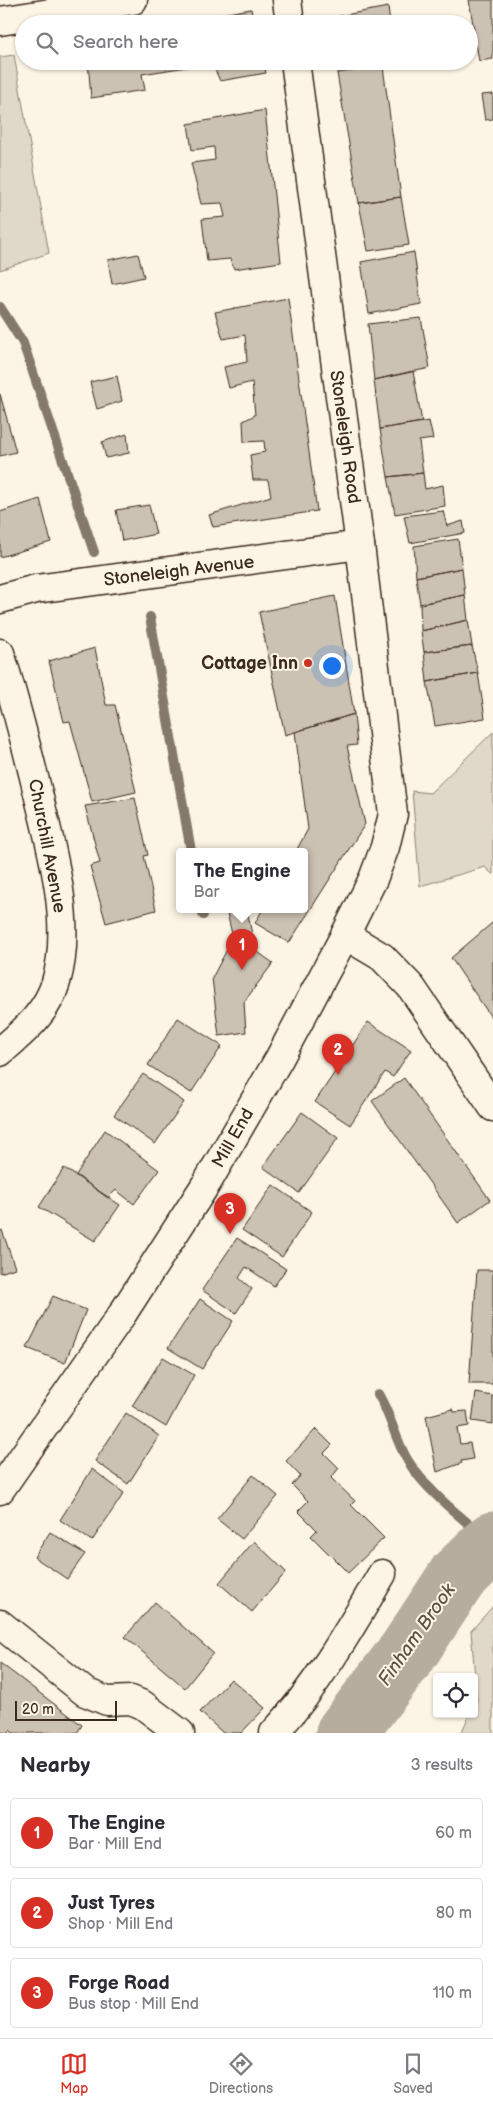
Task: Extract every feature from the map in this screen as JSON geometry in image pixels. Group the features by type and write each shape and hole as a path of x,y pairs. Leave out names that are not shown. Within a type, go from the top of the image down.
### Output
{"street":[{"path":"38,15 133,0"},
{"path":"287,0 289,15"},
{"path":"0,21 15,19"},
{"name":"Stoneleigh Road","path":"296,70 360,546 393,814"},
{"name":"Stoneleigh Avenue","path":"0,599 36,589 360,546"},
{"name":"Churchill Avenue","path":"0,653 18,712 49,838 57,881 62,949 56,982 45,1007 28,1028 0,1052"},
{"name":"Mill End","path":"0,1490 52,1417 182,1224 279,1059 373,879 393,814"},
{"path":"345,935 382,957 411,986 493,1107"},
{"path":"274,1733 297,1707 327,1666 382,1574"},
{"path":"0,1624 85,1692 106,1701 130,1700 143,1704 180,1733"}],"shaded area":[{"path":"14,55 15,70 17,70 49,253 0,270 0,57"},
{"path":"493,732 493,875 485,867 420,886 412,791 430,793"},
{"path":"493,1606 493,1733 461,1733 468,1718 478,1718 478,1673 475,1673 471,1631"}],"building":[{"path":"469,0 493,0 493,59 479,61 478,15 471,15"},
{"path":"388,7 389,15 345,15"},
{"path":"251,9 252,15 215,15"},
{"path":"89,70 167,70 142,74 145,90 91,98"},
{"path":"215,70 265,70 266,73 220,81"},
{"path":"360,70 383,70 401,197 359,203 337,73"},
{"path":"493,94 493,119 485,120 481,95"},
{"path":"265,110 281,262 234,269 230,259 207,261 202,219 225,217 222,203 201,204 191,163 215,160 214,147 192,150 188,124"},
{"path":"401,197 409,245 368,251 359,203"},
{"path":"414,252 421,304 369,314 361,262"},
{"path":"138,254 144,277 112,284 108,260"},
{"path":"288,298 317,511 213,527 209,515 271,496 268,480 253,480 250,455 265,452 264,441 244,442 243,421 255,415 252,382 229,388 224,367 247,362 245,335 223,339 215,312"},
{"path":"421,318 430,368 374,380 368,324"},
{"path":"413,371 422,422 380,429 374,380"},
{"path":"117,376 122,401 97,409 90,382"},
{"path":"0,394 16,452 0,456"},
{"path":"429,421 433,439 419,441 423,473 388,477 380,429"},
{"path":"127,434 129,453 106,458 102,442"},
{"path":"423,473 425,489 443,485 445,506 395,514 388,477"},
{"path":"40,499 51,542 0,557 0,512"},
{"path":"149,505 156,534 122,541 116,510"},
{"path":"443,511 447,526 463,521 465,533 410,543 404,516"},
{"path":"458,539 462,568 416,577 414,546"},
{"path":"462,568 465,595 420,604 416,577"},
{"path":"465,595 468,620 421,631 420,604"},
{"name":"Cottage Inn","path":"335,596 354,714 285,735 259,612"},
{"path":"468,620 472,646 424,652 421,631"},
{"path":"472,646 478,673 427,682 424,652"},
{"path":"95,648 106,705 115,705 136,792 92,802 70,721 64,722 49,661"},
{"path":"478,673 485,718 435,726 427,682"},
{"path":"354,714 357,745 347,746 365,824 289,943 255,923 261,913 308,913 308,848 298,848 308,829 295,732"},
{"path":"135,798 148,855 144,856 156,910 106,923 90,866 100,863 85,806"},
{"path":"227,913 248,913 255,950 273,963 244,1002 246,1032 219,1036 212,978 233,938"},
{"path":"492,923 493,925 493,1020 451,958"},
{"path":"178,1018 222,1046 191,1093 148,1065"},
{"path":"368,1022 411,1050 393,1077 385,1072 350,1125 315,1102"},
{"path":"143,1074 184,1102 155,1144 114,1115"},
{"path":"404,1078 490,1200 458,1223 372,1101"},
{"path":"302,1112 338,1138 299,1193 263,1167"},
{"path":"105,1130 159,1170 134,1204 116,1190 108,1198 76,1175"},
{"path":"64,1168 120,1205 95,1241 39,1207"},
{"path":"273,1185 312,1212 282,1257 242,1230"},
{"path":"2,1230 15,1268 0,1273 0,1231"},
{"path":"237,1238 286,1269 274,1286 246,1267 239,1278 252,1289 236,1313 202,1290"},
{"path":"477,1270 493,1270 493,1384 469,1384"},
{"path":"53,1296 86,1310 65,1363 27,1348"},
{"path":"200,1299 233,1321 202,1369 168,1348"},
{"path":"163,1357 194,1375 166,1427 132,1406"},
{"path":"476,1393 493,1396 493,1424 472,1421"},
{"path":"453,1409 454,1412 467,1411 469,1426 457,1428 460,1444 470,1443 473,1459 461,1461 462,1463 437,1472 426,1416"},
{"path":"126,1413 159,1436 128,1484 95,1461"},
{"path":"316,1429 332,1445 324,1453 339,1468 331,1478 355,1501 351,1505 384,1538 348,1573 311,1536 317,1530 298,1511 308,1501 292,1485 300,1476 286,1461"},
{"path":"92,1469 124,1493 92,1541 60,1520"},
{"path":"253,1475 278,1496 242,1539 217,1519"},
{"path":"50,1532 85,1554 67,1579 34,1557"},
{"path":"254,1541 286,1572 252,1612 219,1583"},
{"path":"155,1602 213,1653 185,1688 125,1637"},
{"path":"0,1663 82,1725 77,1733 13,1733 10,1730 8,1733 0,1732"},
{"path":"231,1679 265,1708 241,1733 223,1733 200,1712"}],"waterway":[{"path":"0,307 23,343 94,552"},
{"path":"150,617 190,848"},
{"path":"378,1394 404,1453 416,1473 446,1505 491,1543"},
{"name":"Finham Brook","path":"346,1733 408,1652 458,1576 493,1542"}],"place":[{"name":"Cottage Inn","path":"308,663"},
{"name":"The Engine","path":"242,970"},
{"name":"Just Tyres","path":"338,1075"},
{"name":"Forge Road","path":"230,1234"}]}
